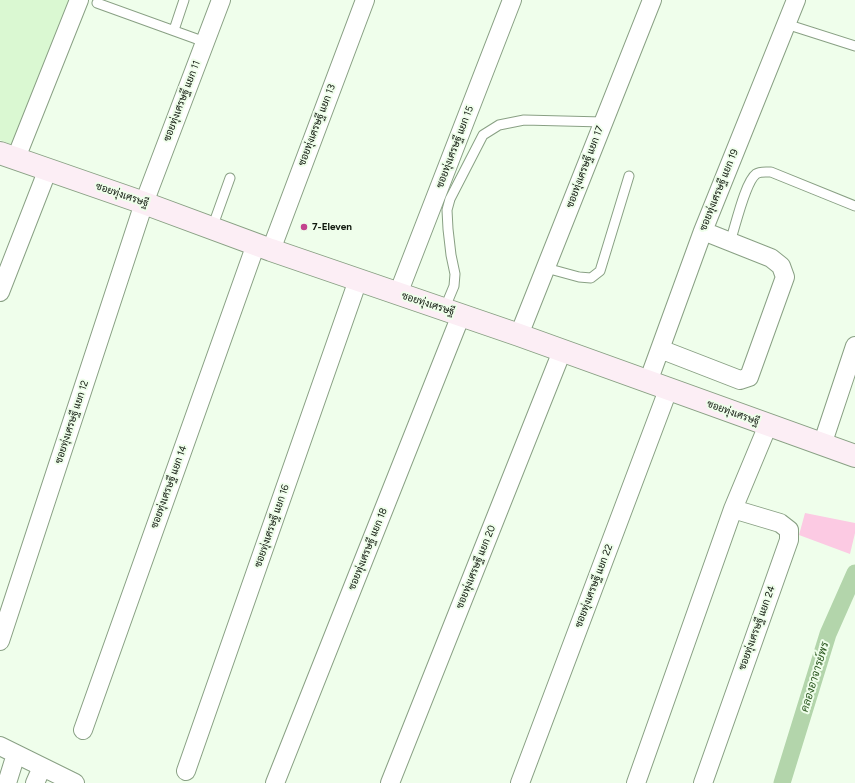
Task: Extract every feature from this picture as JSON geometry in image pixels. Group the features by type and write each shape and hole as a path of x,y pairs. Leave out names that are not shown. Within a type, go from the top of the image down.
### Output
{"main road":[{"name":"ซอยทุ่งเศรษฐี","path":"8,155 263,247 519,335 855,456"}],"street":[{"path":"8,155 79,0"},
{"name":"ซอยทุ่งเศรษฐี แยก 11","path":"144,203 221,0"},
{"name":"ซอยทุ่งเศรษฐี แยก 15","path":"398,294 512,0"},
{"name":"ซอยทุ่งเศรษฐี แยก 17","path":"519,335 652,0"},
{"name":"ซอยทุ่งเศรษฐี แยก 19","path":"658,386 660,349 703,231 796,0"},
{"name":"ซอยทุ่งเศรษฐี แยก 13","path":"263,247 364,3"},
{"path":"0,292 48,169"},
{"name":"ซอยทุ่งเศรษฐี แยก 12","path":"0,641 144,203"},
{"path":"660,349 740,380 749,377 785,277 781,266 771,258 703,231"},
{"name":"ซอยทุ่งเศรษฐี แยก 14","path":"83,730 263,247"},
{"name":"ซอยทุ่งเศรษฐี แยก 16","path":"186,771 358,280"},
{"name":"ซอยทุ่งเศรษฐี แยก 18","path":"275,783 453,312"},
{"path":"822,445 855,346"},
{"name":"ซอยทุ่งเศรษฐี แยก 20","path":"390,783 562,351"},
{"name":"ซอยทุ่งเศรษฐี แยก 22","path":"520,783 658,386"},
{"path":"636,783 733,509 768,425"},
{"name":"ซอยทุ่งเศรษฐี แยก 24","path":"702,783 789,540 789,530 780,523 733,509"},
{"path":"0,746 16,754 38,775 75,783"},
{"path":"7,783 16,754"}],"lane":[{"path":"174,30 184,0"},
{"path":"97,3 205,42"},
{"path":"786,24 855,46"},
{"path":"453,312 455,274 450,248 447,210 450,199 484,135 499,125 524,120 603,122"},
{"path":"730,242 748,184 755,174 763,171 771,172 855,206"},
{"path":"546,268 579,277 591,278 600,271 630,176"},
{"path":"212,228 230,178"}],"shaded area":[{"path":"0,0 73,0 15,146 0,140"},
{"path":"805,513 855,523 855,533 850,554 799,535"}],"waterway":[{"name":"คลองอาจารย์พร","path":"782,783 828,634 855,573"}],"place":[{"name":"7-Eleven","path":"304,227"}]}
